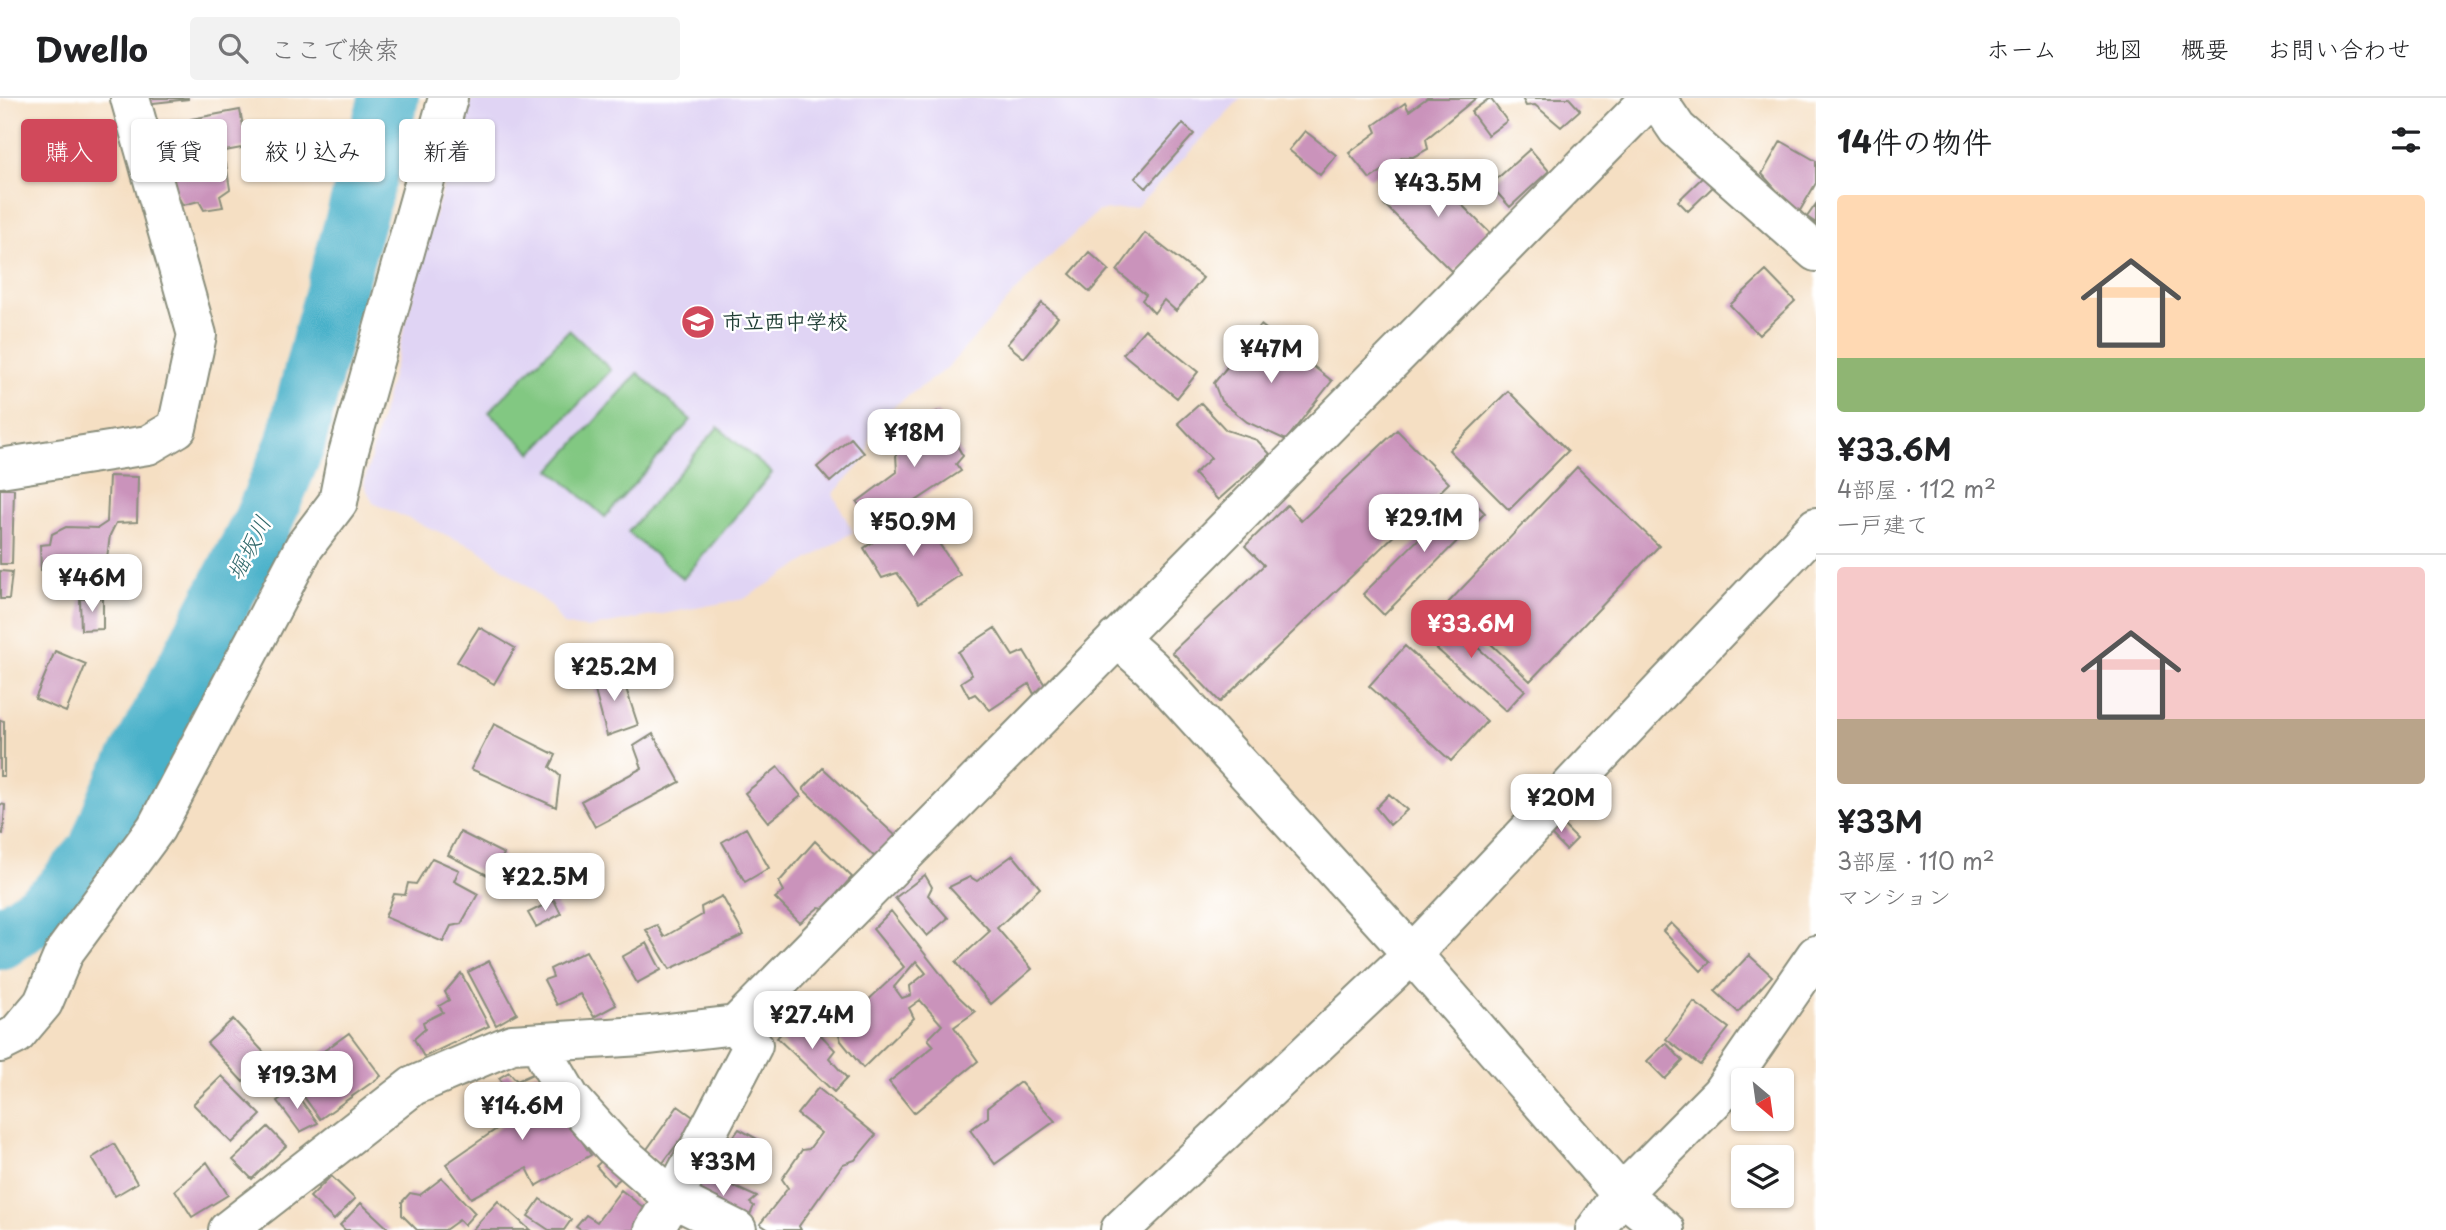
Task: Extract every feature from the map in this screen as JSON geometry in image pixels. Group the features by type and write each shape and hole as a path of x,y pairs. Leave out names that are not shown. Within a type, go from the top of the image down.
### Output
{"street":[{"path":"0,468 148,445 177,428 197,335 130,98"},
{"path":"0,1043 16,1035 43,1003 65,951 156,828 304,547 338,502 346,461 448,98"},
{"path":"228,1230 413,1086 512,1044 641,1036 736,1026 1651,98"},
{"path":"1656,98 1677,129 1816,253"},
{"path":"1120,1230 1412,954 1816,527"},
{"path":"1117,638 1151,668 1412,954 1621,1194 1665,1230"},
{"path":"1595,1230 1621,1194 1721,1093 1816,955"},
{"path":"663,1214 753,1045 736,1026"},
{"path":"541,1042 547,1059 570,1098 613,1146 663,1214 737,1230"}],"shaded area":[{"name":"市立西中学校","path":"472,98 1241,98 1136,208 1098,211 1030,276 947,368 872,422 867,457 833,494 853,532 744,599 587,628 563,625 549,604 478,549 373,503 364,484 430,229 445,182 495,182 495,119 465,119"}],"green space":[{"path":"569,330 611,370 532,453 489,412"},
{"path":"638,373 691,420 605,517 551,470"},
{"path":"718,427 772,473 683,579 628,532"}],"building":[{"path":"144,98 188,98 188,99 145,104"},
{"path":"1427,98 1476,98 1426,139 1428,149 1413,157 1403,157 1370,179 1349,153 1377,132 1374,125 1405,103 1409,111"},
{"path":"1490,98 1507,121 1488,135 1471,112"},
{"path":"1522,98 1569,98 1580,110 1561,127 1535,105 1526,106"},
{"path":"240,110 241,148 227,151 227,119 191,119"},
{"path":"1183,124 1194,134 1146,188 1135,178"},
{"path":"1305,131 1336,155 1320,175 1289,150"},
{"path":"1781,141 1816,161 1816,183 1798,214 1762,174"},
{"path":"1530,149 1549,171 1510,207 1490,185"},
{"path":"1423,166 1491,234 1453,273 1384,204"},
{"path":"227,170 230,189 220,196 223,207 204,210 199,201 183,205 172,187 173,182 227,182"},
{"path":"1707,173 1717,183 1688,211 1678,201"},
{"path":"1816,204 1816,223 1807,217"},
{"path":"1145,233 1203,278 1176,311 1164,300 1154,313 1142,300 1146,295 1117,271"},
{"path":"1089,252 1109,270 1090,292 1070,274"},
{"path":"1766,271 1795,301 1759,335 1730,305"},
{"path":"1042,303 1058,317 1024,358 1007,344"},
{"path":"1261,325 1332,381 1286,440 1247,422 1221,401 1214,383"},
{"path":"1145,329 1198,372 1177,398 1123,354"},
{"path":"1508,391 1568,451 1509,510 1449,450"},
{"path":"1201,403 1226,430 1257,440 1270,454 1218,500 1194,474 1211,458 1178,423"},
{"path":"937,412 963,456 956,464 961,471 875,528 857,502 897,472 895,436"},
{"path":"1397,430 1449,483 1220,702 1172,652 1264,565 1245,546 1287,505 1301,521"},
{"path":"851,438 864,453 830,482 817,467"},
{"path":"1577,467 1659,546 1530,681 1448,603"},
{"path":"109,476 138,477 137,522 116,523 110,535 103,589 82,589 78,572 41,570 40,545 50,544 52,534 66,527 98,528 107,522"},
{"path":"0,489 14,489 12,564 0,564"},
{"path":"1465,493 1485,513 1384,615 1363,594"},
{"path":"918,512 960,575 919,603 897,573 882,578 864,548"},
{"path":"0,571 12,572 9,599 0,599"},
{"path":"103,598 103,629 81,630 80,599"},
{"path":"1436,610 1525,690 1506,711 1417,631"},
{"path":"479,627 515,648 494,684 457,662"},
{"path":"995,628 1013,656 1024,651 1046,687 1034,694 1029,684 990,710 975,694 969,697 961,682 972,675 958,652"},
{"path":"1405,646 1487,721 1451,761 1369,686"},
{"path":"55,651 86,664 66,712 35,699"},
{"path":"620,670 638,725 607,736 592,680"},
{"path":"0,720 4,721 4,776 0,776"},
{"path":"494,724 556,755 550,767 560,776 556,807 471,769"},
{"path":"653,734 680,782 595,827 581,801 642,768 634,746"},
{"path":"778,767 801,796 768,822 745,793"},
{"path":"823,768 898,838 878,860 803,789"},
{"path":"1389,794 1407,810 1390,825 1376,808"},
{"path":"0,804 5,805 3,834 0,833"},
{"path":"1557,819 1577,839 1566,850 1546,830"},
{"path":"746,828 769,868 745,882 722,842"},
{"path":"460,832 504,854 491,877 448,855"},
{"path":"815,841 852,877 824,908 819,907 800,923 775,898 784,891 779,882"},
{"path":"1013,855 1040,888 997,928 1032,969 991,1004 956,962 990,931 949,887 970,877 977,881"},
{"path":"432,858 459,870 454,881 478,894 461,924 451,926 443,942 385,917 394,894 405,895 408,883 416,884"},
{"path":"925,875 932,887 928,895 948,918 927,936 895,898"},
{"path":"722,896 744,935 670,969 646,930 657,925 664,937 702,915 701,907"},
{"path":"554,900 561,914 536,927 528,913"},
{"path":"891,911 959,997 975,1012 954,1027 978,1061 914,1113 889,1082 934,1046 928,1039 942,1025 920,1000 909,1008 914,1018 863,1068 841,1041 837,1028 904,967 873,929","holes":["916,961 926,973 910,986 911,995 902,998 894,987"]},
{"path":"1671,923 1710,962 1701,971 1663,931"},
{"path":"647,943 661,970 637,983 622,957"},
{"path":"586,951 616,1005 594,1017 580,994 557,1005 544,980 553,977 550,969"},
{"path":"1749,955 1772,976 1738,1012 1715,991"},
{"path":"489,961 517,1013 496,1025 468,972"},
{"path":"461,973 489,1026 424,1057 414,1039 425,1029 423,1022 443,1012 439,1006 449,1000 445,992"},
{"path":"1694,1002 1729,1028 1700,1065 1666,1039"},
{"path":"804,1017 835,1050 829,1058 847,1078 834,1092 777,1038 794,1018"},
{"path":"233,1019 269,1058 243,1082 207,1043"},
{"path":"349,1033 381,1076 320,1119 289,1076"},
{"path":"1666,1043 1683,1061 1665,1079 1647,1061"},
{"path":"509,1072 517,1081 537,1072 591,1155 536,1186 527,1168 471,1198 446,1164 524,1110 511,1086 506,1087 499,1078"},
{"path":"222,1076 261,1115 232,1143 193,1104"},
{"path":"1020,1082 1055,1121 995,1164 970,1130 988,1117 988,1107"},
{"path":"818,1088 876,1135 855,1160 843,1164 799,1226 801,1230 769,1230 760,1224 788,1188 782,1179 802,1150 809,1149 821,1133 797,1114"},
{"path":"293,1090 318,1123 300,1132 277,1101"},
{"path":"678,1106 696,1119 662,1164 645,1152"},
{"path":"268,1127 286,1146 252,1179 233,1160"},
{"path":"739,1129 761,1141 762,1151 754,1163 746,1162 739,1168 721,1154"},
{"path":"114,1144 137,1183 115,1196 92,1158"},
{"path":"606,1157 623,1176 613,1185 596,1166"},
{"path":"207,1162 228,1195 192,1217 175,1190"},
{"path":"708,1175 757,1197 750,1203 754,1206 746,1224 687,1196 696,1178"},
{"path":"331,1176 355,1199 334,1220 310,1197"},
{"path":"442,1178 475,1213 464,1225 459,1220 445,1230 417,1230 402,1215 402,1202 410,1193 420,1195"},
{"path":"621,1190 648,1211 633,1230 581,1230 576,1227 586,1215 597,1222"},
{"path":"540,1199 571,1220 564,1230 549,1230 528,1216"},
{"path":"498,1201 530,1230 472,1230"},
{"path":"361,1203 390,1230 345,1230 340,1225"}],"waterway":[{"name":"堀坂川","path":"0,940 55,901 97,852 117,800 262,523 295,445 389,98"}],"place":[{"name":"市立西中学校","path":"698,322"}]}
